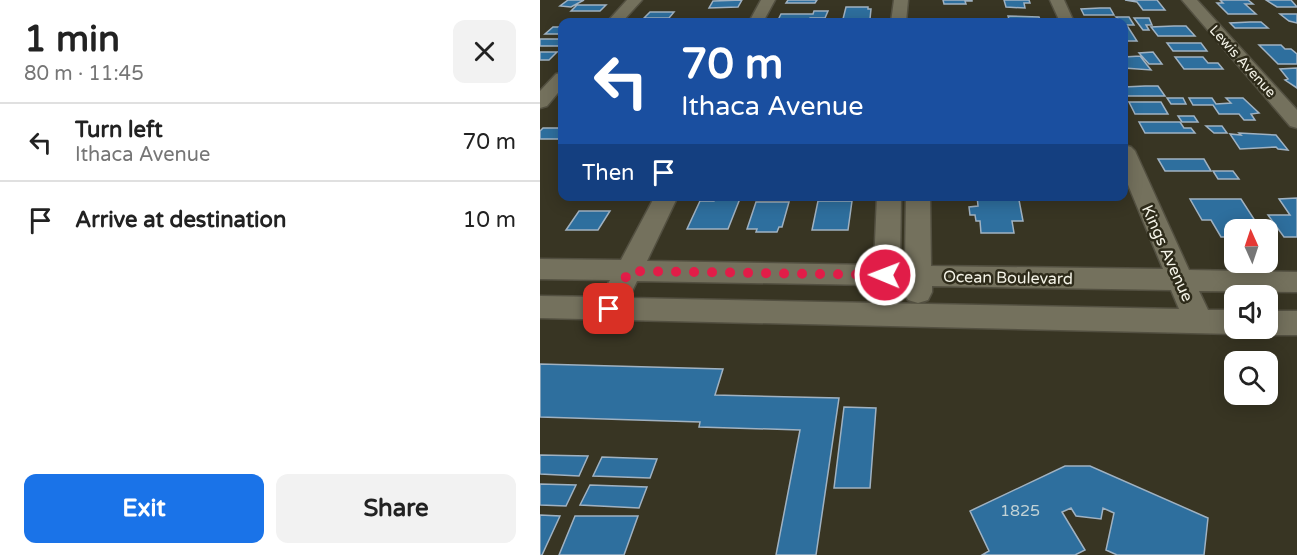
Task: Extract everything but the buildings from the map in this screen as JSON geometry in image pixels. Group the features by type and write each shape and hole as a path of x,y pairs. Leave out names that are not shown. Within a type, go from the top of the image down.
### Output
{"street":[{"path":"618,18 635,0"},
{"path":"758,18 768,0"},
{"path":"900,18 901,0"},
{"path":"1057,0 1065,18"},
{"name":"Lewis Avenue","path":"1189,0 1297,122"},
{"path":"540,102 558,82"},
{"name":"Kings Avenue","path":"1128,160 1199,322"},
{"path":"609,309 664,201"},
{"path":"888,314 885,275 890,201"},
{"path":"918,201 918,314"},
{"name":"Ocean Boulevard","path":"540,269 1297,282"},
{"path":"540,307 1224,322"},
{"path":"1278,323 1297,323"}],"route":[{"path":"609,309 629,271 885,275"}]}
